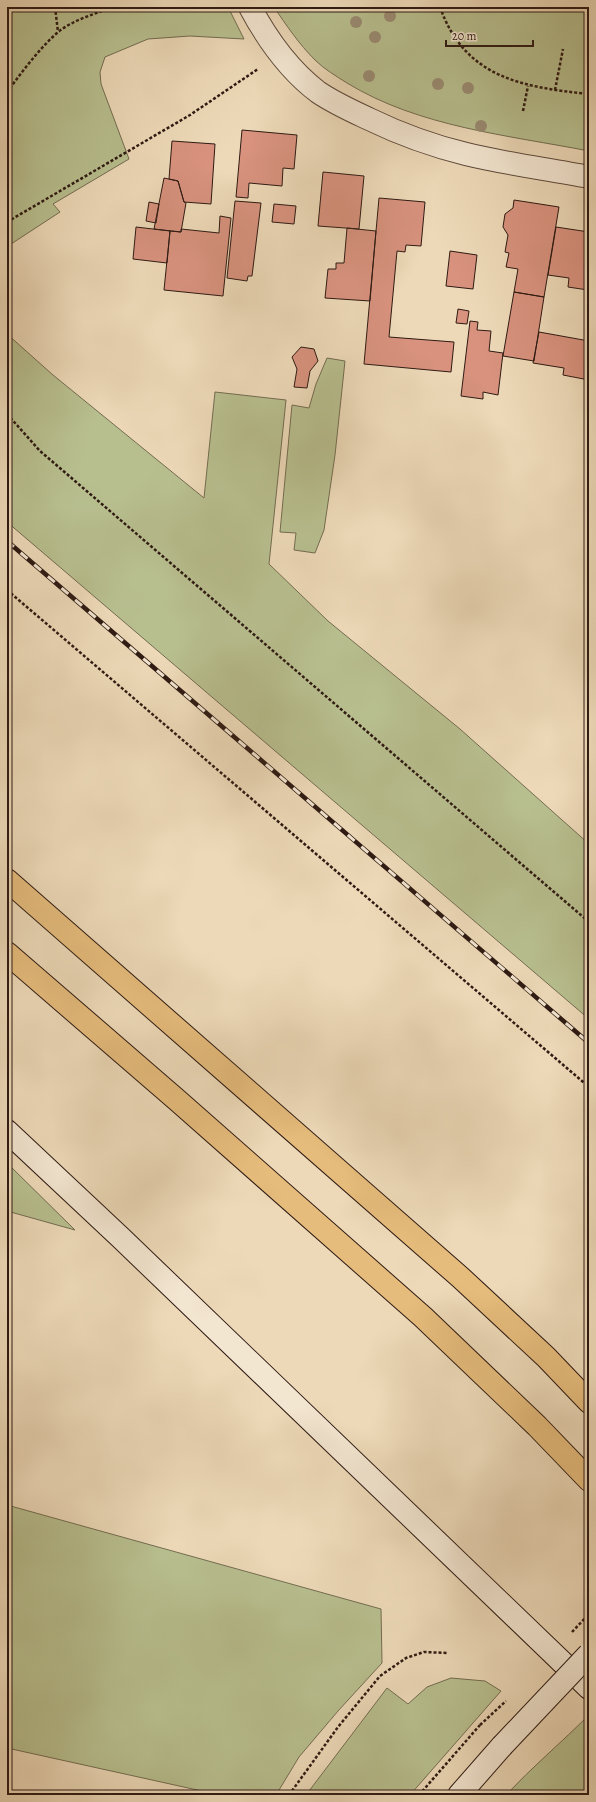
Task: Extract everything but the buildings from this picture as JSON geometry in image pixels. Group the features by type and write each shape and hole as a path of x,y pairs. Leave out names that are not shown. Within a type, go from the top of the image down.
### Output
{"highway":[{"path":"7,880 460,1277 546,1357 589,1402"},
{"path":"7,952 423,1317 537,1426 589,1480"}],"street":[{"path":"250,7 280,54 297,73 318,92 345,108 398,132 466,154 589,177"},
{"path":"7,1131 120,1237 589,1688"},
{"path":"459,1795 502,1746 589,1654"}],"path":[{"path":"55,7 58,32"},
{"path":"7,92 34,57 58,32 76,22 113,7"},
{"path":"440,7 446,23 458,42 478,62 498,75 528,86 589,94"},
{"path":"555,90 563,49"},
{"path":"7,222 190,115 280,54"},
{"path":"523,111 528,86"},
{"path":"7,414 40,451 589,922"},
{"path":"7,590 589,1087"},
{"path":"289,1795 338,1727 380,1676 406,1658 424,1652 448,1653"},
{"path":"419,1795 480,1725"}],"green space":[{"path":"15,7 228,7 244,39 190,36 148,39 105,57 100,72 101,84 129,159 53,204 60,212 11,244 7,264 7,21"},
{"path":"274,7 589,7 589,151 464,128 404,110 375,98 330,72 309,54"},
{"path":"7,334 53,375 204,498 215,392 286,400 269,564 328,621 460,729 589,844 589,1019 7,522"},
{"path":"327,358 345,361 335,455 324,530 315,553 294,550 296,533 280,532 292,405 309,408 316,384"},
{"path":"7,1163 75,1230 7,1211"},
{"path":"7,1505 381,1609 382,1663 338,1711 299,1757 276,1795 220,1795 7,1748"},
{"path":"451,1678 485,1681 501,1691 410,1795 306,1795 387,1688 408,1704 427,1687"},
{"path":"589,1715 589,1795 506,1795 526,1774"}],"railway":[{"path":"7,541 589,1043"}]}
